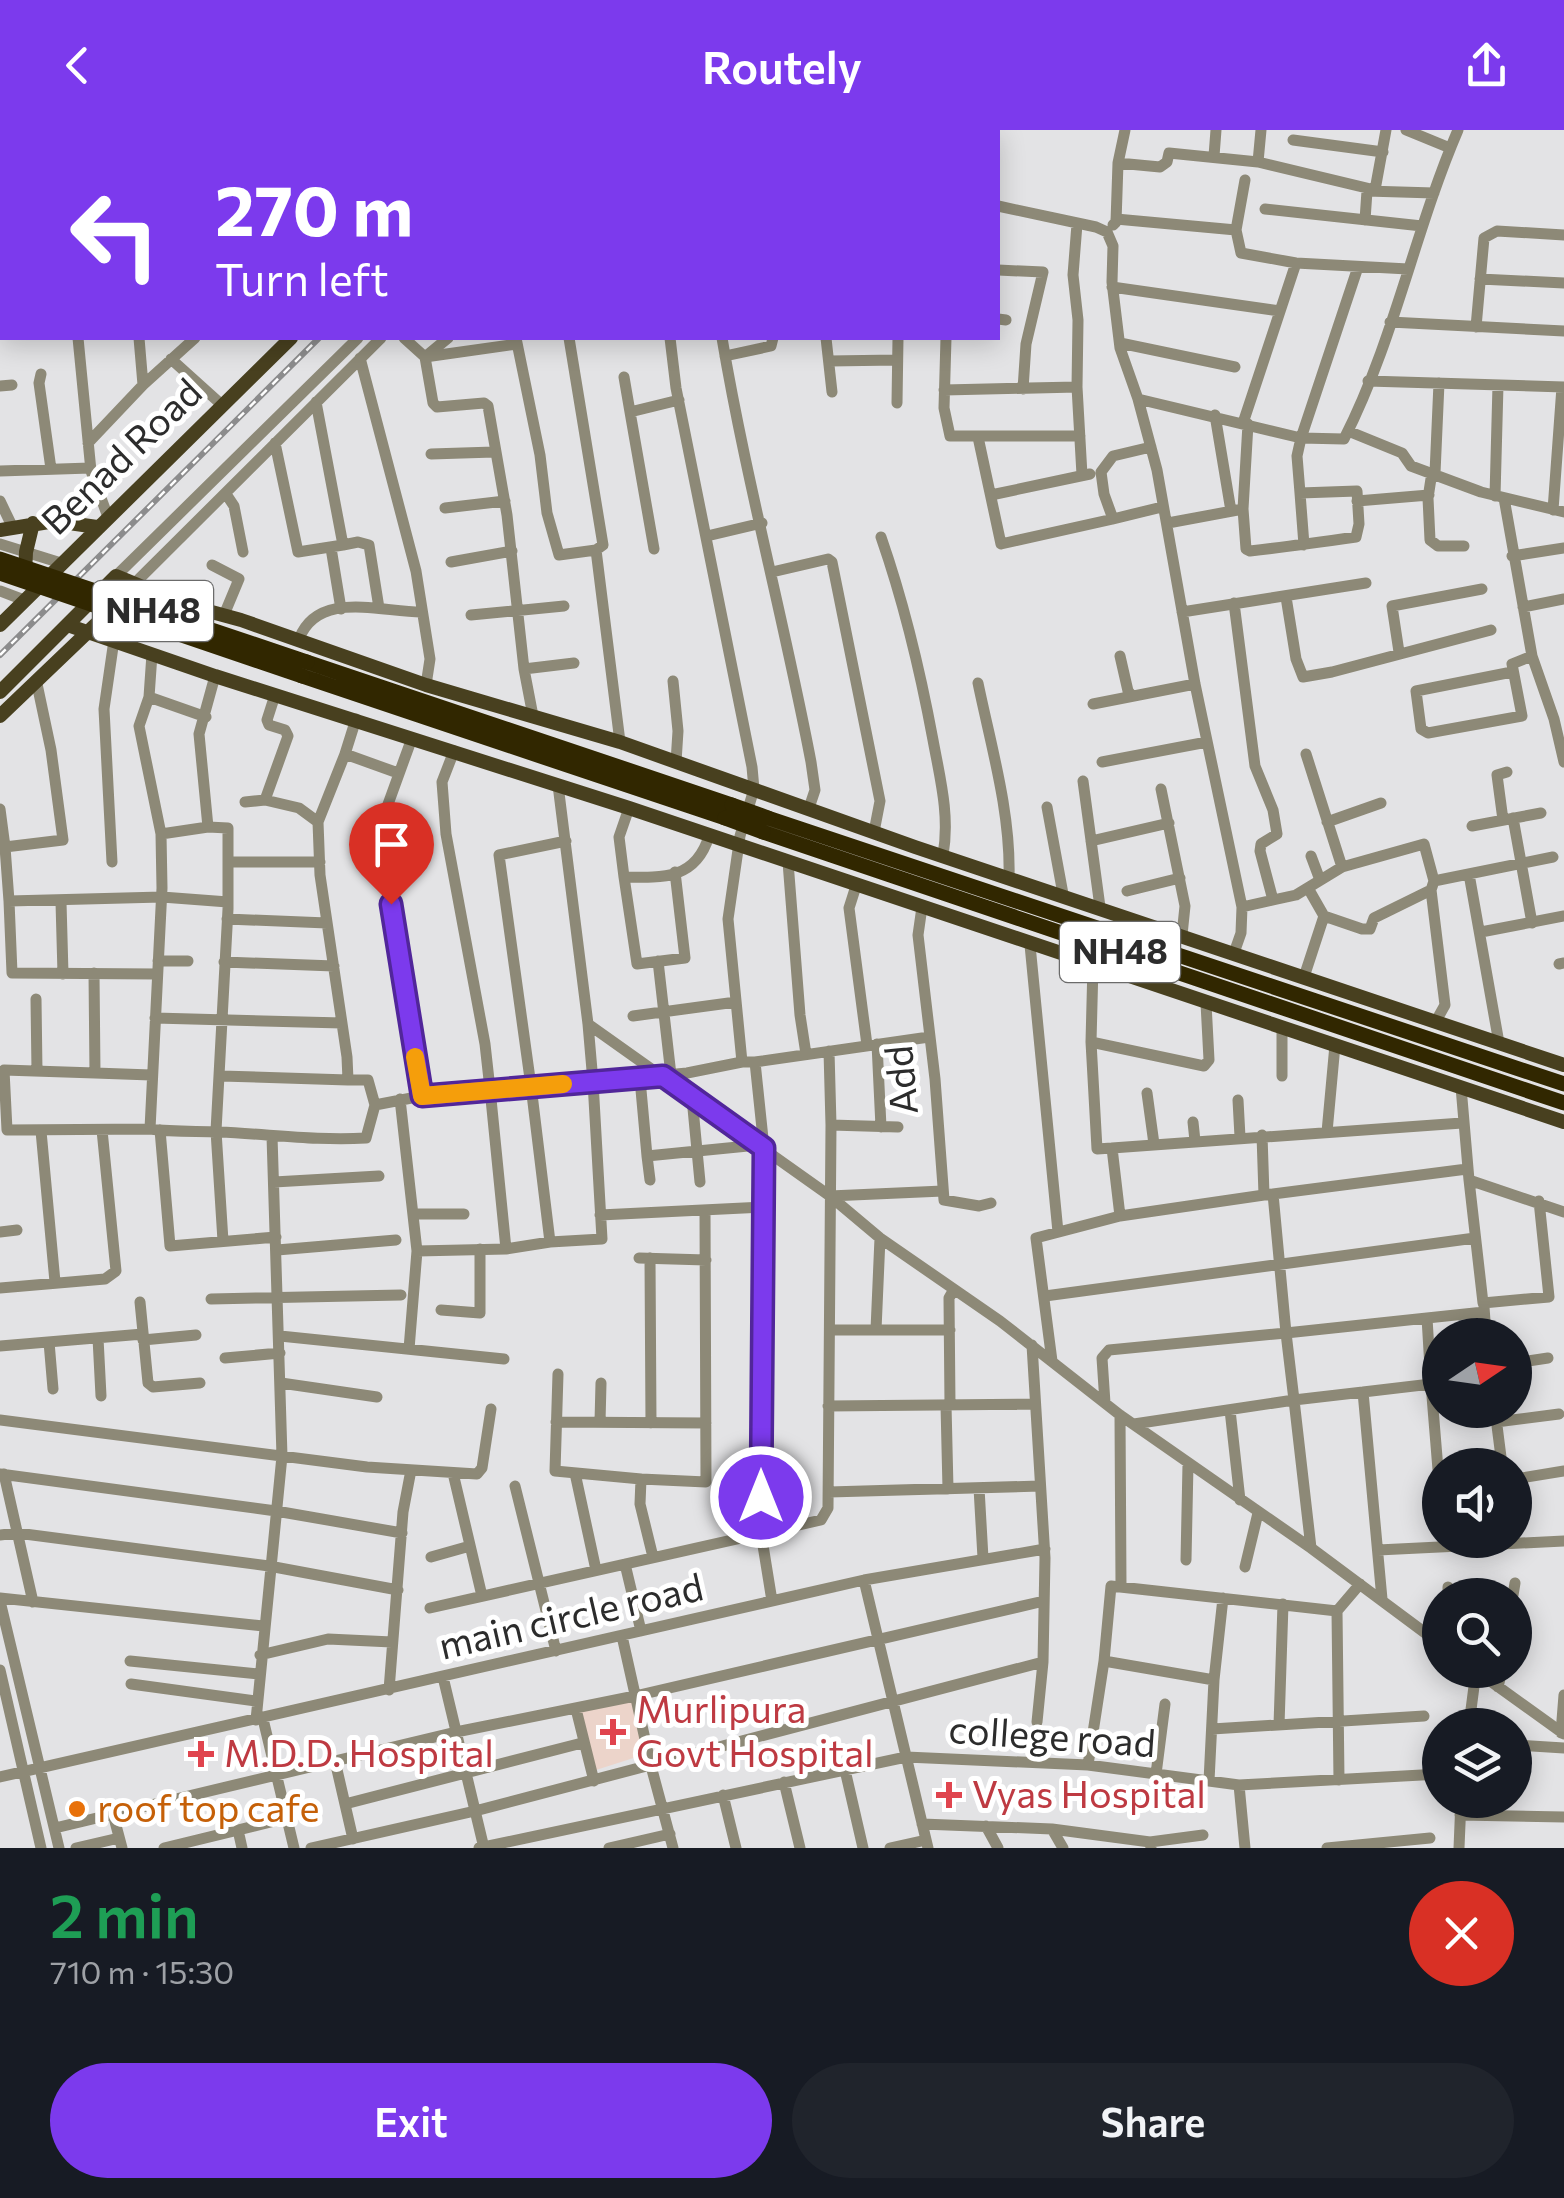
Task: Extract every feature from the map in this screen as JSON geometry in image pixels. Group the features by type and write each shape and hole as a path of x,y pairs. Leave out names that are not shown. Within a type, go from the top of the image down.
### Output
{"highway":[{"name":"NH48","path":"0,559 305,669"},
{"name":"NH48","path":"0,573 305,669 728,811 1564,1103"},
{"name":"NH48","path":"765,824 1564,1084"}],"main road":[{"name":"Benad Road","path":"0,625 288,340"},
{"path":"6,529 55,521 102,522"},
{"path":"24,600 26,552 33,523"},
{"path":"0,692 116,576 426,685 620,742 1008,878 1564,1065"},
{"path":"0,716 90,632 134,584"},
{"path":"70,626 629,808 1564,1122"}],"street":[{"path":"1106,232 1116,219 1118,163 1126,130"},
{"path":"1214,156 1216,130"},
{"path":"1258,162 1261,130"},
{"path":"1375,190 1386,130"},
{"path":"1406,130 1450,148"},
{"path":"1138,399 1301,438 1344,439 1458,130"},
{"path":"1293,140 1384,152"},
{"path":"1118,163 1160,166 1169,153 1214,156 1258,162 1375,190"},
{"path":"1244,180 1236,230 1241,253 1296,263 1408,269"},
{"path":"1366,220 1367,191 1434,193"},
{"path":"1000,206 1106,232 1113,246 1112,288 1120,344 1138,399 1168,523 1194,684 1242,907 1242,934 1234,952"},
{"path":"1265,209 1422,226"},
{"path":"1116,219 1236,230"},
{"path":"1077,224 1072,276 1078,320 1082,476"},
{"path":"1476,327 1484,238 1497,230 1564,234"},
{"path":"1237,510 1245,424 1296,263"},
{"path":"1304,545 1296,456 1358,266"},
{"path":"1000,270 1043,272 1026,344 1023,389"},
{"path":"1480,279 1564,282"},
{"path":"1112,288 1280,311"},
{"path":"1390,322 1564,331"},
{"path":"78,340 90,468 102,522"},
{"path":"139,340 143,384"},
{"path":"88,444 143,384 193,340"},
{"path":"116,576 356,340"},
{"path":"134,584 379,340"},
{"path":"406,340 425,358 433,404 488,406 505,501 533,716"},
{"path":"425,358 446,340"},
{"path":"425,358 516,341 540,455 547,512 559,555 596,550 603,545 568,340"},
{"path":"670,340 754,789 739,846 728,920 736,1002 761,1147 761,1533 772,1601"},
{"path":"722,340 816,790 809,808"},
{"path":"725,356 771,346 772,340"},
{"path":"826,340 832,392"},
{"path":"897,403 898,340"},
{"path":"946,340 944,390 950,436 1080,436"},
{"path":"1120,344 1235,367"},
{"path":"360,358 410,545 430,659 426,685"},
{"path":"171,359 222,405"},
{"path":"829,361 898,360"},
{"path":"41,374 51,469"},
{"path":"624,377 654,549"},
{"path":"1348,431 1402,454 1411,466 1499,497 1558,510 1563,387 1368,381"},
{"path":"1439,383 1434,473 1429,495 1430,540 1438,546 1464,546"},
{"path":"1498,385 1499,497 1532,656 1559,718 1564,759"},
{"path":"944,390 1077,386"},
{"path":"630,412 679,400"},
{"path":"316,402 342,608"},
{"path":"1215,415 1246,549 1356,538 1356,491 1300,493"},
{"path":"978,438 1001,544 1162,508"},
{"path":"276,443 298,552 358,542 369,544 379,608"},
{"path":"991,496 1102,472 1114,456 1151,448"},
{"path":"432,454 494,452"},
{"path":"0,471 90,468"},
{"path":"1102,472 1104,494 1113,519"},
{"path":"226,494 234,506 243,552"},
{"path":"1358,501 1429,495"},
{"path":"0,501 6,529"},
{"path":"445,508 505,501"},
{"path":"1168,523 1237,510"},
{"path":"707,536 762,523"},
{"path":"881,537 909,622 929,714 945,808 943,855"},
{"path":"0,544 61,563"},
{"path":"1512,556 1564,548"},
{"path":"596,550 620,742"},
{"path":"451,562 512,551"},
{"path":"772,572 828,559 832,562 880,801 874,832"},
{"path":"212,564 239,578 224,616"},
{"path":"1182,612 1366,583"},
{"path":"1399,652 1392,606 1482,588"},
{"path":"0,591 24,600"},
{"path":"1286,597 1296,659 1303,677 1491,630"},
{"path":"1522,607 1564,599"},
{"path":"1234,603 1257,777 1273,810 1277,834 1261,844 1260,851 1273,900"},
{"path":"471,615 564,606"},
{"path":"299,640 316,614 342,608 422,612"},
{"path":"112,862 104,709 114,640"},
{"path":"152,654 149,697 139,726 161,834 162,897 151,1075 170,1246 223,1241 396,1240"},
{"path":"1120,656 1132,696"},
{"path":"1512,672 1416,691 1421,729 1428,734 1522,716 1512,672 1514,661 1532,656"},
{"path":"524,668 574,664"},
{"path":"208,827 200,734 215,676"},
{"path":"673,680 678,732 676,762"},
{"path":"978,683 1010,854 1008,878"},
{"path":"5,847 63,840 37,684"},
{"path":"1094,704 1194,684"},
{"path":"265,800 288,736 285,730 266,720 275,695"},
{"path":"149,697 206,716"},
{"path":"348,1080 318,822 356,720"},
{"path":"412,738 379,829 422,1096"},
{"path":"1102,762 1207,742"},
{"path":"454,751 442,782 446,834 485,1044 506,1248"},
{"path":"345,754 398,773"},
{"path":"1306,754 1342,868"},
{"path":"1507,772 1497,775 1532,922"},
{"path":"1083,781 1100,907"},
{"path":"418,1250 506,1248 602,1239 594,1082 558,785"},
{"path":"1161,789 1186,916 1182,935"},
{"path":"245,802 265,800 299,808 318,822"},
{"path":"1327,822 1381,803"},
{"path":"1047,807 1063,894"},
{"path":"0,808 12,974 94,973 188,961"},
{"path":"629,808 619,837 637,964 684,958 675,872"},
{"path":"1472,826 1541,813"},
{"path":"1091,841 1169,823"},
{"path":"161,834 228,828 216,1132 223,1241"},
{"path":"624,876 649,877 690,869 703,856 708,836"},
{"path":"550,1242 499,855 566,842"},
{"path":"1242,907 1296,895 1342,868 1424,844 1433,885 1445,1006 1436,1022"},
{"path":"1311,856 1320,880"},
{"path":"1308,888 1324,916 1370,928 1374,918 1433,885 1553,857"},
{"path":"228,862 320,862"},
{"path":"788,862 806,1054"},
{"path":"1469,874 1499,1043"},
{"path":"1127,891 1180,878"},
{"path":"856,886 849,908 872,1044 881,1127"},
{"path":"9,902 162,897 228,902"},
{"path":"62,902 63,974"},
{"name":"Add","path":"922,907 918,935 943,1192"},
{"path":"1304,977 1324,916"},
{"path":"1481,932 1564,916"},
{"path":"226,919 327,923"},
{"path":"1030,945 1058,1232"},
{"path":"658,960 666,1011 667,1076"},
{"path":"224,962 334,966"},
{"path":"1094,966 1091,1042 1097,1149 1462,1123"},
{"path":"94,973 95,1073"},
{"path":"36,1000 37,1071"},
{"path":"633,1016 736,1002"},
{"path":"1091,1042 1204,1066 1209,1060 1206,1003"},
{"path":"155,1018 342,1023"},
{"path":"588,1024 667,1076 830,1196 880,1238 1032,1345 1120,1415 1422,1630"},
{"path":"1282,1028 1282,1076"},
{"path":"374,1104 490,1089 667,1076 929,1037"},
{"path":"1327,1132 1335,1045"},
{"path":"430,1608 821,1520 828,1508 829,1050"},
{"path":"151,1075 4,1070 2,1098 7,1130 155,1130 324,1140 366,1138 374,1104 368,1080 221,1076"},
{"path":"640,1079 650,1180"},
{"path":"1461,1087 1485,1318"},
{"path":"1147,1093 1154,1144"},
{"path":"692,1098 700,1182"},
{"path":"400,1100 418,1250 409,1350"},
{"path":"1238,1100 1240,1137"},
{"path":"1194,1122 1195,1141"},
{"path":"831,1125 898,1128"},
{"path":"41,1130 55,1282"},
{"path":"0,1288 105,1279 116,1271 102,1130"},
{"path":"1262,1135 1311,1548"},
{"path":"272,1136 282,1456 256,1701 294,1848"},
{"path":"646,1156 761,1147"},
{"path":"1112,1148 1120,1216"},
{"path":"1052,1361 1036,1238 1120,1216 1268,1195 1468,1175 1564,1212"},
{"path":"274,1182 378,1176"},
{"path":"830,1196 943,1192 944,1200 950,1202 978,1206 990,1203"},
{"path":"1539,1202 1549,1296"},
{"path":"600,1214 764,1207"},
{"path":"558,1374 555,1471 706,1482 705,1210"},
{"path":"414,1214 464,1214"},
{"path":"0,1232 17,1230"},
{"path":"876,1330 880,1238"},
{"path":"1045,1296 1475,1238"},
{"path":"441,1310 480,1313 480,1249"},
{"path":"650,1422 644,1258 706,1260"},
{"path":"948,1489 949,1298 953,1290"},
{"path":"1427,1318 1564,1294"},
{"path":"211,1300 400,1295"},
{"path":"140,1302 148,1383 154,1387 200,1383"},
{"path":"1105,1403 1102,1358 1109,1350 1422,1319"},
{"path":"830,1330 950,1330"},
{"path":"0,1346 196,1334"},
{"path":"280,1336 504,1359"},
{"path":"98,1338 101,1396"},
{"path":"49,1342 53,1389"},
{"path":"1032,1345 1044,1549 1043,1662 1037,1722"},
{"path":"225,1358 280,1353"},
{"path":"1532,1360 1548,1358"},
{"path":"281,1383 377,1397"},
{"path":"600,1422 601,1384"},
{"path":"1134,1424 1422,1385"},
{"path":"1363,1392 1382,1599"},
{"path":"828,1406 1034,1404"},
{"path":"0,1420 282,1456 477,1474 482,1468 491,1410"},
{"path":"1230,1410 1240,1500"},
{"path":"1532,1415 1559,1414"},
{"path":"1120,1415 1121,1585"},
{"path":"556,1422 706,1423"},
{"path":"1186,1560 1188,1464"},
{"path":"389,1690 411,1470"},
{"path":"1532,1477 1564,1471"},
{"path":"453,1473 482,1596"},
{"path":"575,1473 596,1570"},
{"path":"33,1602 2,1474 402,1532"},
{"path":"641,1479 640,1504 653,1558"},
{"path":"514,1486 556,1651"},
{"path":"828,1492 1040,1486"},
{"path":"979,1488 982,1558"},
{"path":"1245,1567 1258,1513"},
{"path":"0,1535 18,1534 270,1566 398,1590"},
{"path":"1532,1542 1564,1541"},
{"path":"1378,1550 1422,1545"},
{"path":"431,1557 470,1546"},
{"name":"main circle road","path":"0,1777 864,1580 1044,1549"},
{"path":"625,1564 641,1632"},
{"path":"864,1580 927,1844 890,1848"},
{"path":"1339,1780 1337,1611 1360,1584"},
{"path":"1088,1764 1111,1586 1337,1611"},
{"path":"1208,1781 1224,1598"},
{"path":"59,1848 0,1600 263,1626"},
{"path":"55,1828 456,1732 635,1696 1044,1602"},
{"path":"1278,1725 1283,1604"},
{"path":"622,1636 673,1848"},
{"path":"260,1656 328,1638 392,1642"},
{"path":"130,1661 258,1674"},
{"path":"1104,1661 1214,1680"},
{"path":"311,1848 476,1811 1043,1662"},
{"path":"0,1670 41,1848"},
{"path":"443,1677 482,1848"},
{"path":"131,1684 256,1701"},
{"path":"1499,1688 1563,1734"},
{"path":"1563,1734 1564,1695"},
{"path":"1156,1774 1165,1704"},
{"path":"576,1709 594,1781"},
{"path":"1212,1728 1422,1716"},
{"path":"345,1804 582,1743"},
{"path":"1532,1746 1564,1748"},
{"name":"college road","path":"482,1848 906,1757 1088,1764 1239,1785 1422,1775"},
{"path":"335,1761 353,1838"},
{"path":"845,1770 863,1848"},
{"path":"784,1782 800,1848"},
{"path":"1239,1785 1244,1848"},
{"path":"723,1795 736,1848"},
{"path":"78,1848 120,1843 114,1814"},
{"path":"1532,1816 1564,1817"},
{"path":"164,1848 287,1818"},
{"path":"1459,1848 1460,1818"},
{"path":"922,1824 1052,1829 1151,1845 1203,1834"},
{"path":"986,1826 998,1848"},
{"path":"1052,1829 1062,1848"},
{"path":"238,1830 242,1848"},
{"path":"609,1848 670,1834"},
{"path":"1326,1848 1379,1846 1430,1838"}],"shaded area":[{"name":"Murlipura Govt Hospital","path":"635,1696 646,1754 596,1770 578,1710"}],"railway":[{"path":"0,655 317,340"}],"slow traffic":[{"path":"415,1057 422,1096 563,1084"}],"place":[{"name":"Murlipura Govt Hospital","path":"613,1732"},
{"name":"M.D.D. Hospital","path":"201,1754"},
{"name":"Vyas Hospital","path":"949,1795"},
{"name":"roof top cafe","path":"77,1809"}],"route":[{"path":"391,904 422,1096 663,1076 764,1148 761,1497"}]}
